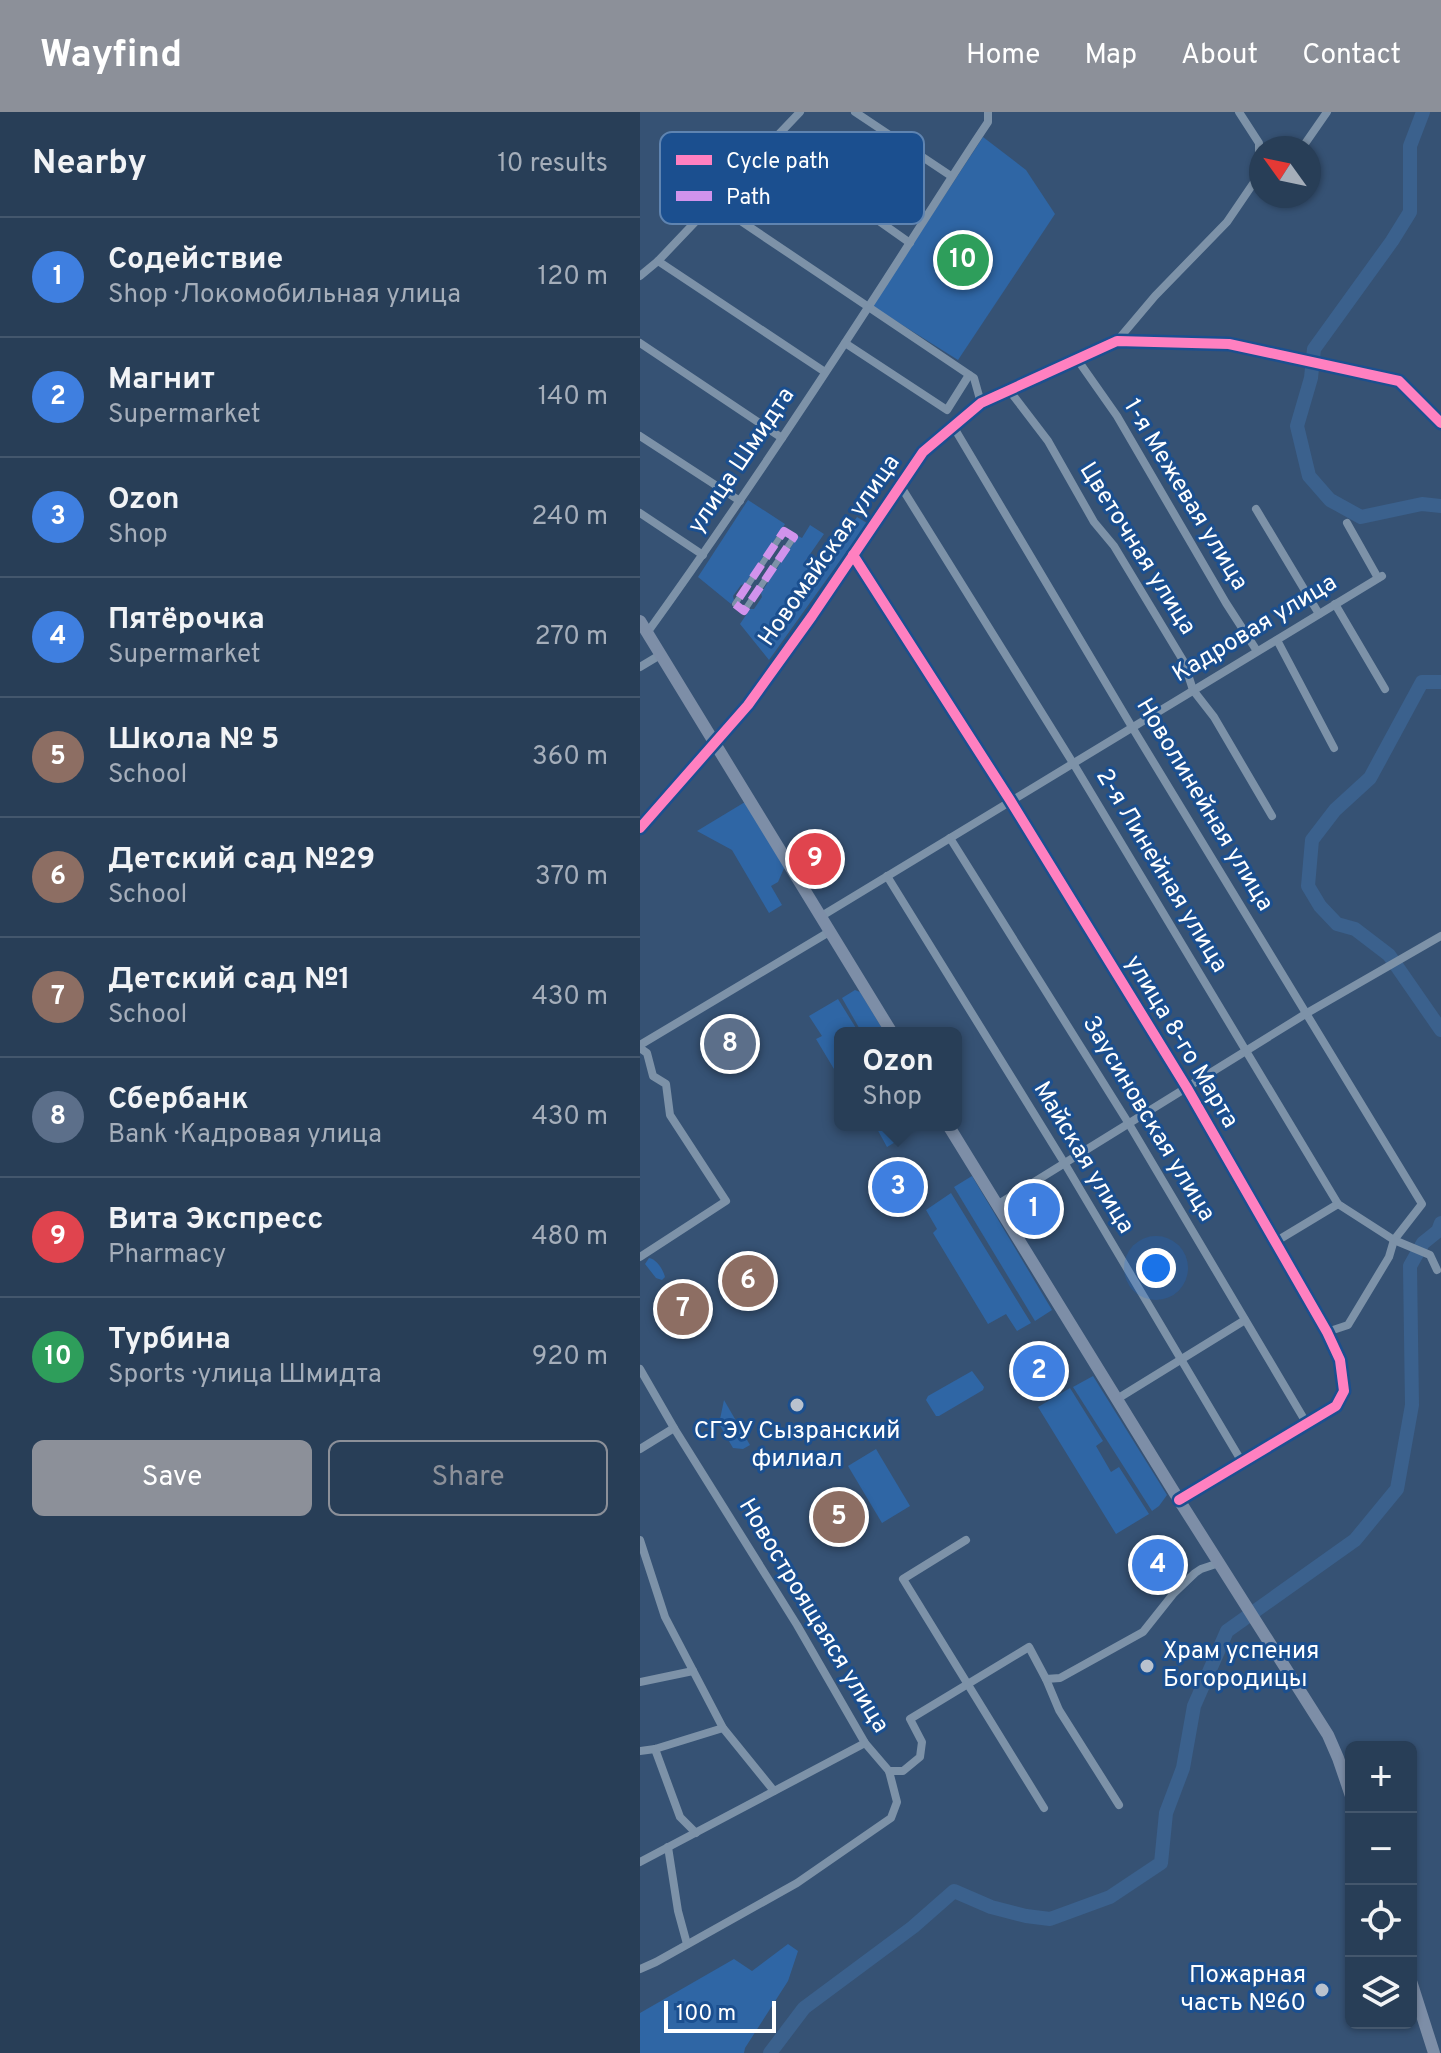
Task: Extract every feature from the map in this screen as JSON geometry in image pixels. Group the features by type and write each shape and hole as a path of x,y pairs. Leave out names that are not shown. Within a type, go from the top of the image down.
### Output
{"main road":[{"path":"640,621 888,1027"},
{"path":"952,1131 1328,1735 1345,1778"},
{"path":"1417,2000 1434,2053"}],"street":[{"path":"781,132 800,112"},
{"path":"855,112 885,132"},
{"name":"улица Шмидта","path":"924,220 988,122 988,112"},
{"path":"1239,112 1256,136"},
{"path":"1310,136 1327,112"},
{"path":"924,158 951,176"},
{"path":"1117,341 1155,296 1227,222 1249,190"},
{"path":"640,276 694,224"},
{"path":"745,224 974,378 981,403"},
{"path":"883,224 910,243"},
{"name":"улица Шмидта","path":"647,633 740,501 922,224"},
{"path":"658,261 825,372"},
{"name":"Новомайская улица","path":"640,828 748,705 923,452 981,403 1117,341 1229,344 1399,381 1441,423"},
{"path":"640,343 782,438"},
{"path":"845,343 947,410 969,375"},
{"name":"1-я Межевая улица","path":"1077,359 1117,416 1210,577 1257,651"},
{"name":"Цветочная улица","path":"1009,390 1048,441 1094,522 1114,546 1184,662 1193,690 1214,717 1272,816"},
{"name":"Новолинейная улица","path":"953,426 1422,1204 1394,1240"},
{"path":"642,440 740,501"},
{"name":"2-я Линейная улица","path":"900,485 1073,763 1338,1204 1394,1240 1430,1255 1437,1270"},
{"path":"1256,509 1319,614"},
{"path":"640,513 703,555"},
{"name":"Кадровая улица","path":"820,917 1380,577 1347,523"},
{"path":"784,531 794,537 758,591 744,611 735,604 784,531"},
{"name":"улица 8-го Марта","path":"853,555 1010,800 1187,1088 1340,1360 1344,1391 1336,1406 1179,1500"},
{"path":"748,585 758,591"},
{"path":"1335,604 1385,689"},
{"path":"1277,640 1334,748"},
{"path":"640,667 660,655"},
{"name":"Заусиновская улица","path":"950,838 1129,1124 1307,1424"},
{"name":"Майская улица","path":"887,876 1065,1164 1242,1462"},
{"path":"640,1257 726,1201 670,1115 666,1084 653,1076 647,1053 640,1046 829,932"},
{"path":"997,1205 1307,1013 1441,936"},
{"path":"1275,1242 1338,1204"},
{"path":"1327,1332 1348,1325 1389,1257 1394,1240"},
{"path":"1117,1399 1245,1320"},
{"name":"Новостроящаяся улица","path":"640,1369 797,1625 865,1743 889,1771 897,1802 891,1818 797,1883 687,1944"},
{"path":"640,1449 674,1428"},
{"path":"640,1540 665,1617 723,1728 774,1791"},
{"path":"966,1540 903,1579 1044,1808"},
{"path":"1046,1679 1060,1678 1143,1632 1174,1593 1195,1573 1219,1563"},
{"path":"889,1771 903,1771 920,1757 922,1742 910,1719 1029,1647 1059,1710 1119,1805"},
{"path":"640,1682 693,1671"},
{"path":"640,1751 723,1728"},
{"path":"640,1862 865,1743"},
{"path":"655,1749 680,1817 696,1833"},
{"path":"640,1969 687,1944 678,1911 668,1847"}],"shaded area":[{"path":"983,137 1026,170 1055,214 958,360 872,306"},
{"path":"748,500 785,524 745,584 733,596 731,604 698,577"},
{"path":"857,517 867,523 769,660 740,624 762,597 761,593 798,536 802,538 810,525 824,534 806,560 820,569"},
{"path":"745,802 785,866 778,882 771,886 782,905 769,913 732,850 697,831"},
{"path":"855,990 860,992 881,1027 859,1027 842,998"},
{"path":"838,999 855,1027 834,1027 834,1069 816,1039 822,1036 809,1016"},
{"path":"878,1131 914,1131 887,1147"},
{"path":"972,1176 1052,1310 1035,1321 954,1187"},
{"path":"951,1193 1031,1323 1017,1331 1006,1314 988,1324 933,1233 937,1229 926,1210"},
{"path":"649,1258 661,1268 665,1277 662,1280 656,1278 645,1264"},
{"path":"972,1371 983,1390 936,1416 926,1400 928,1396"},
{"path":"1093,1376 1167,1495 1152,1511 1073,1387"},
{"path":"1070,1388 1103,1441 1096,1446 1111,1472 1119,1467 1149,1514 1116,1534 1038,1407"},
{"path":"724,1400 750,1445 743,1449 733,1448 719,1424"},
{"path":"876,1449 910,1506 882,1523 848,1466"},
{"path":"788,1944 798,1951 788,1981 744,2053 640,2053 640,2013 734,1959 752,1971"}],"waterway":[{"path":"1423,112 1410,146 1410,212 1314,349 1311,378 1297,426 1309,476 1330,500 1361,517 1422,504 1441,506"},
{"path":"1441,682 1422,682 1370,778 1335,810 1312,840 1308,886 1320,906 1337,924 1355,929 1389,955 1441,1030"},
{"path":"770,2053 804,2008 913,1927 954,1891 991,1907 1050,1919 1110,1897 1161,1863 1166,1813 1183,1768 1194,1706 1227,1631 1355,1540 1397,1489 1412,1405 1410,1266 1423,1243 1438,1231 1441,1223"}],"marked path":[{"path":"784,531 794,537 744,611 735,604 784,531"}],"cycle path":[{"path":"640,828 748,705 923,452 981,403 1117,341 1229,344 1399,381 1441,423"},
{"path":"853,555 1010,800 1187,1088 1340,1360 1344,1391 1336,1406 1179,1500"}],"place":[{"name":"Турбина","path":"963,260"},
{"name":"Вита Экспресс","path":"815,859"},
{"name":"Сбербанк","path":"730,1044"},
{"name":"Ozon","path":"898,1187"},
{"name":"Содействие","path":"1034,1209"},
{"name":"Детский сад №29","path":"748,1281"},
{"name":"Детский сад №1","path":"683,1309"},
{"name":"Магнит","path":"1039,1371"},
{"name":"СГЭУ Сызранский филиал","path":"797,1405"},
{"name":"Школа № 5","path":"839,1517"},
{"name":"Пятёрочка","path":"1158,1565"},
{"name":"Храм успения Богородицы","path":"1147,1666"},
{"name":"Пожарная часть №60","path":"1322,1990"}]}
